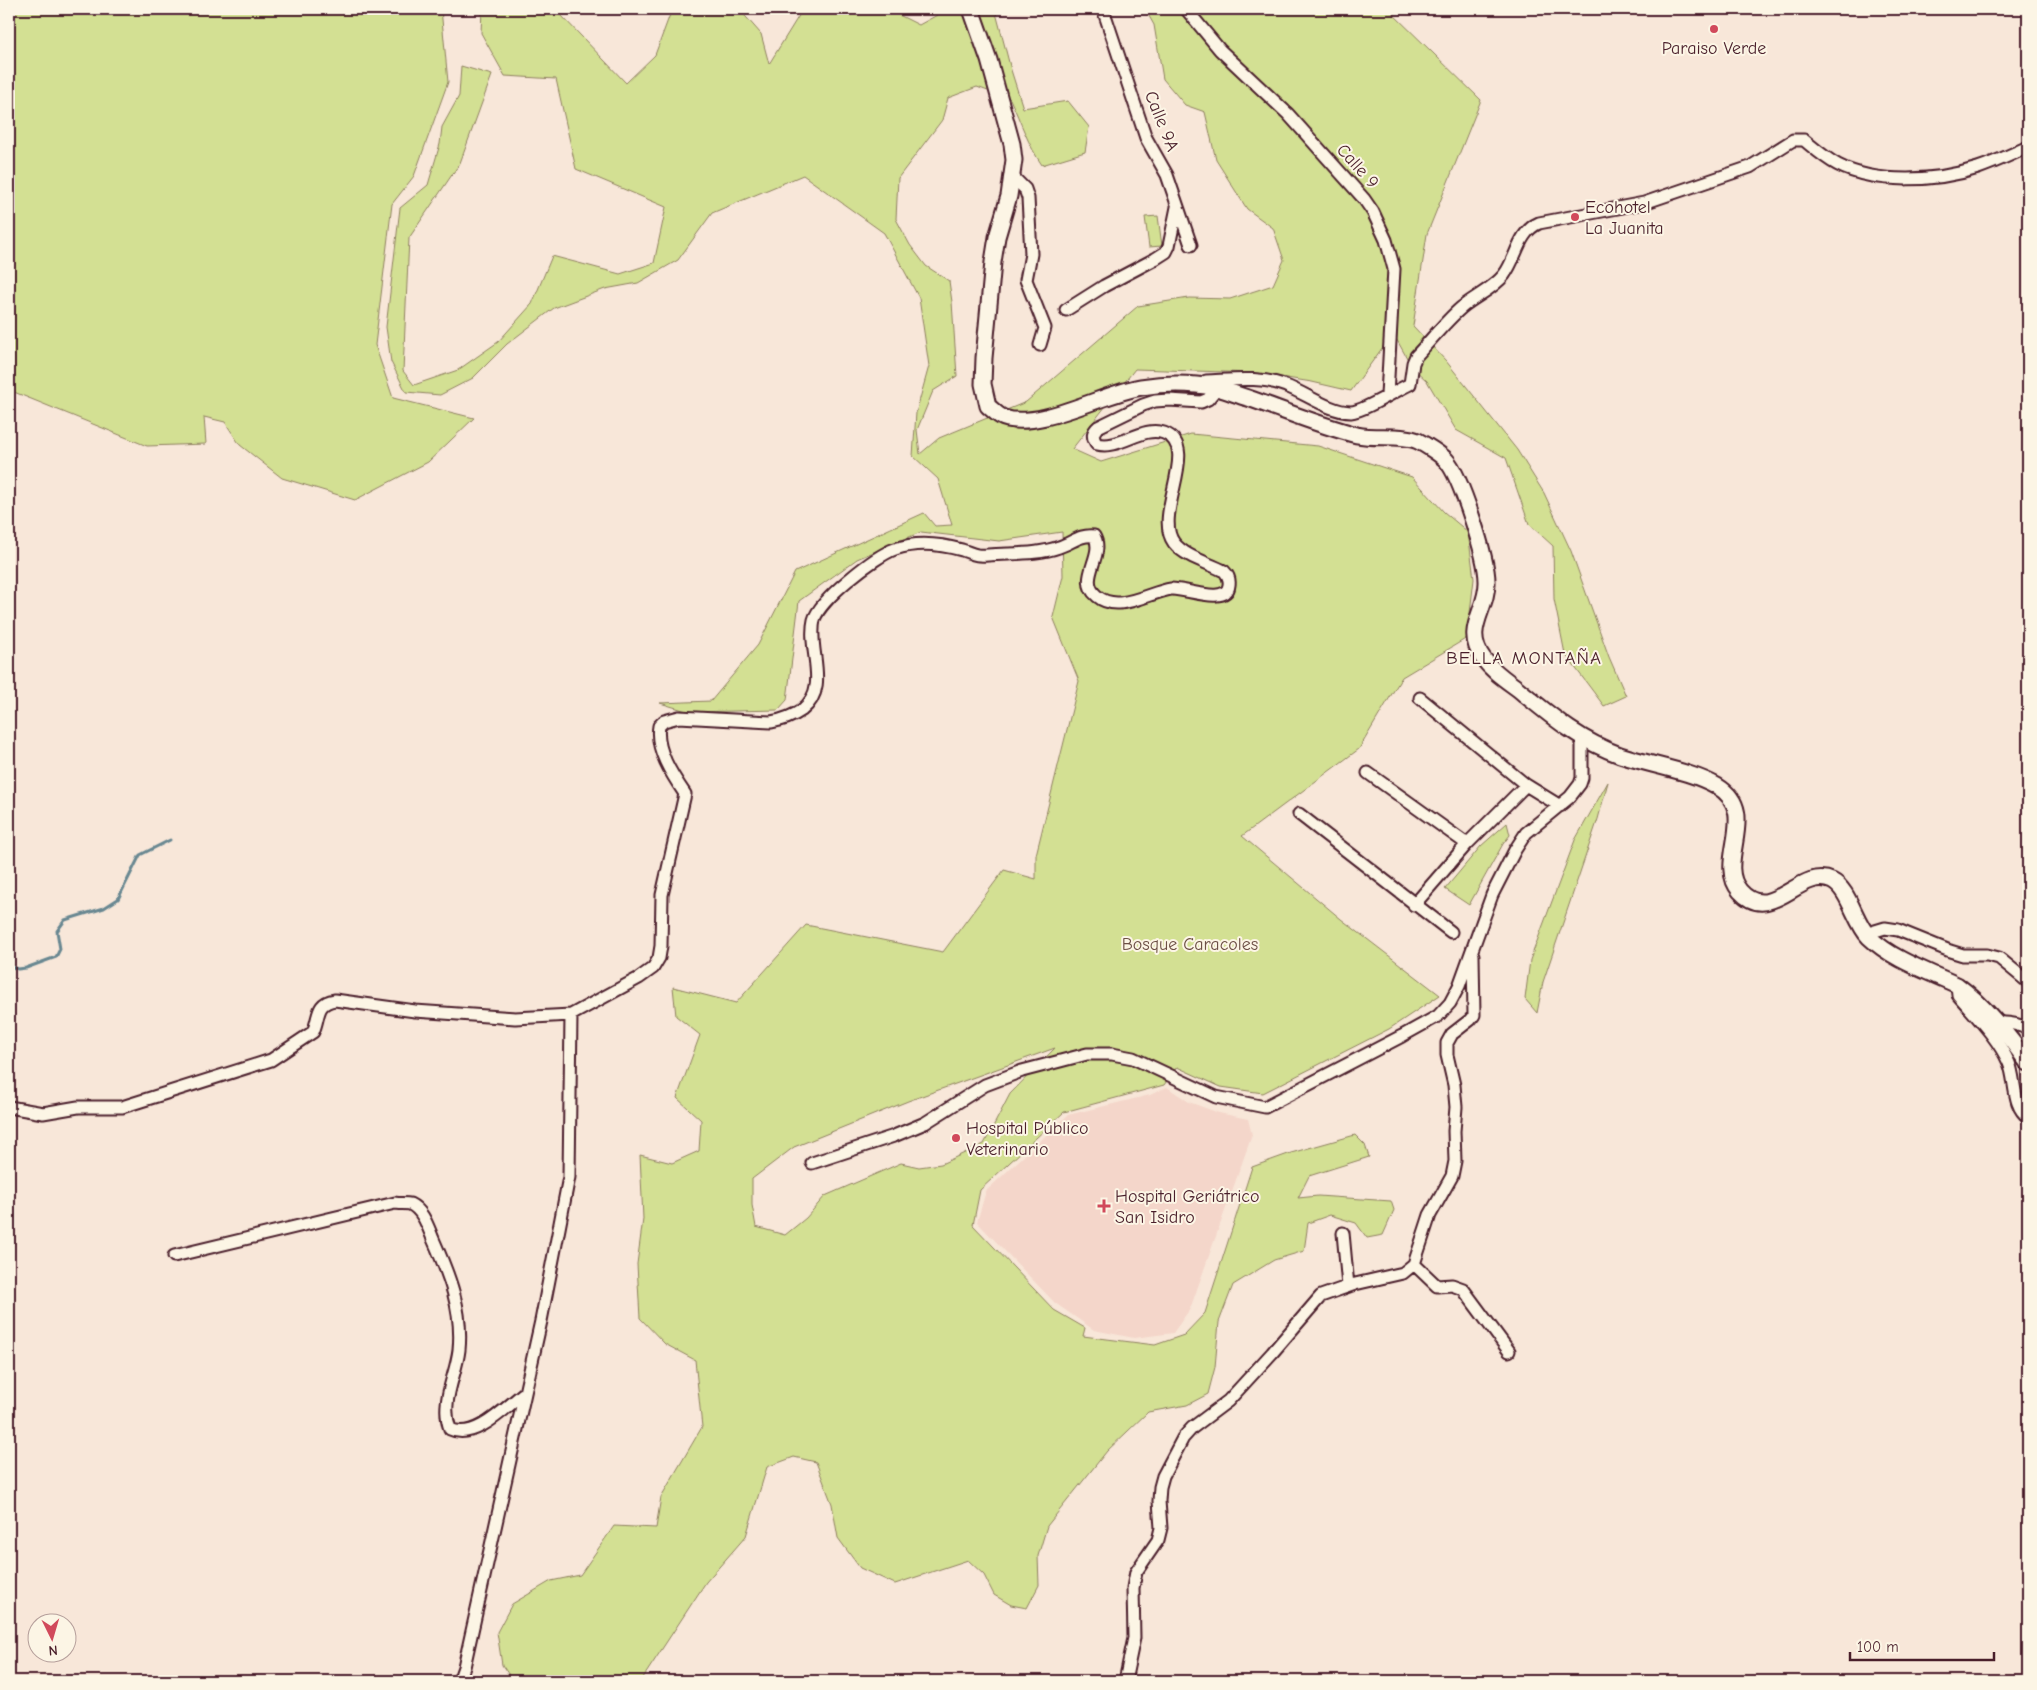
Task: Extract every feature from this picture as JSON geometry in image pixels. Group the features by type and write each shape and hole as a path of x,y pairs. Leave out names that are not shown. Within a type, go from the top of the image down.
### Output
{"main road":[{"path":"971,9 1012,144 1014,160 1013,177 997,238 993,262 983,384 988,406 1002,418 1024,421 1092,404 1137,388 1169,384 1217,388 1359,435 1416,440 1446,460 1460,481 1486,566 1488,585 1476,624 1474,639 1477,650 1488,665 1565,727 1582,738 1620,755 1703,780 1718,787 1734,804 1737,825 1732,874 1735,885 1743,895 1754,902 1774,900 1813,879 1822,878 1832,881 1840,886 1865,934 1886,952 1958,985 1981,1005 2028,1063"}],"street":[{"name":"Calle 9A","path":"1103,9 1146,138 1167,176 1191,245"},
{"name":"Calle 9","path":"1186,9 1220,50 1288,114 1364,199 1373,212 1386,240 1394,269 1387,395"},
{"path":"1169,384 1255,378 1285,385 1336,409 1350,412 1363,410 1387,395 1410,384 1412,363 1416,356 1460,309 1502,278 1510,266 1524,235 1530,227 1540,223 1644,203 1750,167 1794,140 1804,140 1822,155 1840,166 1857,172 1890,178 1914,179 1977,168 2028,147"},
{"path":"1013,177 1025,188 1028,198 1031,254 1026,280 1045,328 1040,345"},
{"path":"1066,310 1104,286 1166,252 1173,229 1177,205"},
{"path":"9,1107 43,1113 78,1107 122,1107 271,1060 309,1037 316,1026 321,1006 326,1001 335,1000 415,1011 515,1018 570,1015 639,978 653,968 659,958 662,895 685,794 670,770 659,741 659,726 664,720 679,717 771,722 784,720 796,714 806,706 815,694 817,682 813,634 816,614 822,606 865,566 895,549 913,544 938,545 976,556 1044,551 1059,547 1086,535 1094,536 1097,541 1097,549 1089,578 1090,588 1098,597 1108,602 1137,600 1170,589 1190,590 1210,596 1219,596 1229,587 1229,581 1224,571 1185,552 1175,544 1169,535 1168,514 1179,461 1178,448 1173,437 1162,432 1149,432 1103,446 1097,444 1093,436 1094,430 1098,427 1142,405 1170,400 1201,402 1208,399 1217,388"},
{"path":"1420,698 1526,785 1560,806"},
{"path":"812,1163 894,1136 925,1123 985,1086 1022,1070 1087,1054 1112,1054 1133,1058 1216,1097 1265,1107 1438,1016 1450,1003 1459,986 1492,895 1515,850 1526,833 1560,806 1576,791 1580,784 1582,778 1582,738"},
{"path":"1368,773 1467,844"},
{"path":"1414,905 1467,844 1526,785"},
{"path":"1299,814 1451,932"},
{"path":"1865,934 1885,928 1898,930 1963,955 1987,955 1999,958 2028,982"},
{"path":"1125,1681 1134,1638 1133,1588 1136,1572 1158,1540 1161,1528 1160,1487 1163,1476 1183,1438 1192,1428 1228,1400 1272,1354 1321,1296 1348,1286 1403,1273 1414,1264 1430,1215 1452,1176 1455,1161 1454,1130 1456,1107 1454,1085 1447,1055 1447,1043 1452,1034 1470,1020 1474,1014 1473,948"},
{"path":"1958,985 1958,995 2003,1052 2010,1065 2021,1110 2028,1117"},
{"path":"459,1681 470,1642 569,1177 570,1015"},
{"path":"1995,1023 2007,1022 2021,1025 2028,1029"},
{"path":"174,1256 395,1203 410,1204 422,1215 450,1276 459,1315 458,1350 446,1407 446,1418 450,1429 458,1433 470,1432 481,1426 524,1393"},
{"path":"1343,1233 1348,1286"},
{"path":"1414,1264 1437,1286 1452,1285 1463,1288 1509,1351"}],"shaded area":[{"name":"Hospital Geriátrico San Isidro","path":"1167,1087 1189,1102 1219,1113 1248,1119 1252,1135 1190,1309 1173,1333 1134,1338 1094,1330 1055,1303 977,1222 986,1191 1068,1115 1150,1095"}],"green space":[{"path":"9,9 441,9 448,82 414,176 392,204 375,345 393,398 474,418 428,462 355,500 282,478 240,445 225,422 204,417 206,444 147,446 9,390"},
{"name":"Bosque Caracoles","path":"482,9 562,9 560,14 626,83 655,55 672,9 739,9 761,34 769,64 803,9 887,9 919,25 948,9 987,11 986,9 995,9 1023,108 1068,101 1089,127 1085,152 1042,165 1010,99 977,87 948,98 942,120 898,178 896,219 910,245 926,266 949,281 952,302 957,376 933,391 917,430 920,454 939,438 1026,402 1138,306 1189,298 1230,299 1273,285 1284,260 1273,228 1247,209 1216,160 1205,112 1185,105 1163,79 1154,25 1145,9 1388,9 1481,100 1427,234 1413,326 1446,361 1517,450 1544,493 1571,551 1609,657 1626,696 1604,706 1565,654 1554,599 1553,546 1529,524 1506,458 1456,430 1427,381 1412,367 1393,333 1351,391 1312,382 1255,373 1135,369 1072,449 1101,462 1191,434 1318,446 1412,477 1444,512 1468,532 1474,579 1467,638 1402,677 1359,749 1242,836 1341,919 1440,995 1389,1029 1263,1093 1221,1087 1177,1067 1164,1085 1064,1112 980,1190 973,1225 1054,1310 1085,1328 1083,1336 1155,1345 1184,1335 1205,1313 1252,1167 1291,1153 1355,1135 1365,1145 1369,1157 1309,1176 1298,1198 1318,1196 1391,1201 1394,1210 1383,1235 1367,1238 1356,1223 1330,1215 1308,1223 1304,1251 1274,1260 1233,1285 1219,1322 1215,1367 1208,1394 1187,1405 1148,1412 1107,1451 1047,1526 1038,1556 1039,1585 1027,1608 1011,1605 994,1595 984,1575 968,1560 895,1584 860,1568 838,1538 832,1504 816,1462 794,1457 767,1467 746,1536 706,1582 641,1681 513,1681 502,1665 497,1632 512,1604 551,1581 580,1575 614,1526 656,1528 661,1497 702,1427 695,1360 665,1344 640,1318 637,1264 643,1219 640,1155 672,1163 699,1151 701,1120 677,1098 700,1035 676,1016 673,987 736,1003 806,925 943,952 1004,870 1036,879 1036,855 1079,681 1053,617 1063,576 1062,532 999,541 921,532 857,559 799,601 787,700 778,710 690,712 660,703 711,701 758,645 795,572 924,513 935,526 952,525 938,479 913,456 916,413 929,366 919,298 884,233 803,175 712,213 678,260 638,283 605,289 554,308 507,344 473,378 440,395 406,392 391,362 386,327 400,208 428,185 440,144 442,127 459,96 461,66 492,75 460,163 409,238 403,371 414,385 458,370 498,342 532,304 552,256 620,274 654,263 666,207 576,169 556,79 505,76 481,33","holes":["1055,1048 1010,1094 984,1144 941,1164 919,1167 901,1163 825,1196 806,1218 785,1235 756,1227 752,1205 752,1179 794,1147 908,1101"]},
{"path":"1158,216 1162,246 1149,247 1145,217"},
{"path":"1608,782 1598,819 1543,982 1537,1013 1525,999 1530,960 1575,840"},
{"path":"1507,823 1510,835 1469,905 1445,889 1481,846"}],"waterway":[{"path":"9,966 18,969 26,968 56,957 60,949 57,931 65,920 104,908 118,899 140,855 170,840"}],"place":[{"name":"Paraiso Verde","path":"1714,29"},
{"name":"Ecohotel La Juanita","path":"1575,217"},
{"name":"Hospital Público Veterinario","path":"956,1138"},
{"name":"Hospital Geriátrico San Isidro","path":"1104,1206"}],"district":[{"name":"BELLA MONTAÑA","path":"1524,657"}]}
